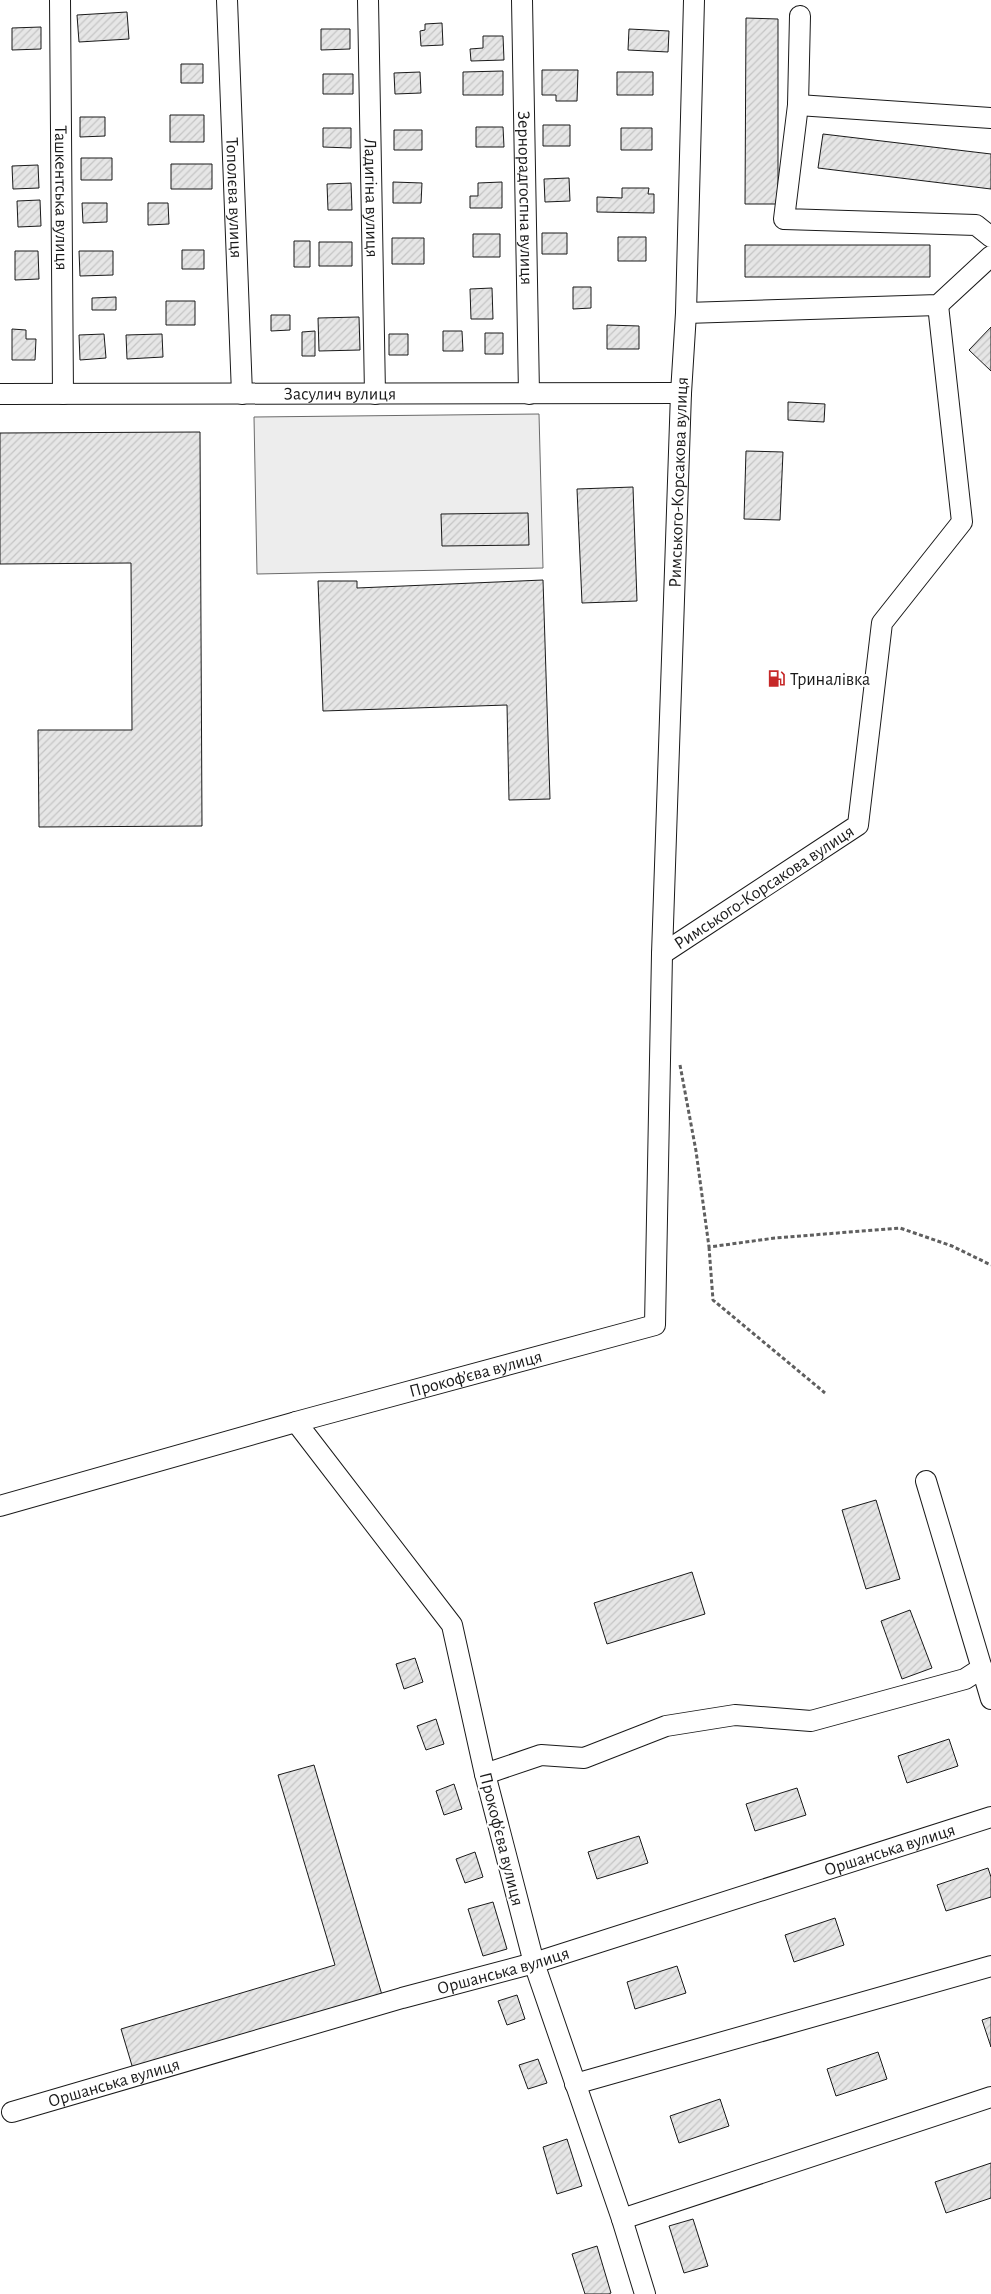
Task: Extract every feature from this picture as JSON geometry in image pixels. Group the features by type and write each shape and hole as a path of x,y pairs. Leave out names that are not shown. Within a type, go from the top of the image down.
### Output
{"street":[{"name":"Ташкентська вулиця","path":"60,0 64,394"},
{"name":"Тополєва вулиця","path":"227,0 242,394"},
{"name":"Ладигіна вулиця","path":"368,0 375,394"},
{"name":"Зернорадгоспна вулиця","path":"522,0 529,394"},
{"name":"Римського-Корсакова вулиця","path":"655,1325 662,954 681,393 686,312 694,0"},
{"path":"800,16 798,105 784,218 976,225 991,237"},
{"path":"798,105 991,118"},
{"path":"686,312 938,305 991,256"},
{"name":"Римського-Корсакова вулиця","path":"662,954 858,825 882,623 962,522 938,305"},
{"name":"Засулич вулиця","path":"0,394 681,393"},
{"name":"Прокоф’єва вулиця","path":"0,1506 296,1422 655,1325"},
{"name":"Прокоф’єва вулиця","path":"296,1422 452,1625 485,1774 534,1963 622,2219 644,2294"},
{"path":"926,1481 991,1698"},
{"path":"485,1774 541,1755 584,1758 666,1726 735,1716 811,1721 965,1679 982,1668"},
{"name":"Оршанська вулиця","path":"12,2112 402,1998 534,1963 991,1817"},
{"path":"575,2084 991,1966"},
{"path":"622,2219 991,2097"}],"path":[{"path":"680,1056 696,1151 709,1247 713,1300 825,1393"},
{"path":"709,1247 775,1238 900,1228 952,1246 991,1265"}],"shaded area":[{"path":"539,414 543,568 257,574 254,417"}],"building":[{"path":"127,12 129,39 79,42 77,15"},
{"path":"746,18 778,19 778,204 745,204"},
{"path":"442,23 443,45 421,46 420,31 425,30 425,24"},
{"path":"41,27 41,49 12,50 12,28"},
{"path":"321,29 350,29 350,49 321,50"},
{"path":"629,29 669,31 668,52 628,50"},
{"path":"483,36 503,36 504,60 471,61 470,49 483,48"},
{"path":"181,64 203,64 203,83 181,83"},
{"path":"542,70 578,70 577,101 556,101 556,95 542,95"},
{"path":"503,71 503,95 463,95 463,72"},
{"path":"420,72 421,93 395,94 394,73"},
{"path":"617,72 653,72 653,95 617,95"},
{"path":"323,74 353,74 353,94 323,94"},
{"path":"170,115 204,115 204,142 170,142"},
{"path":"80,117 105,117 105,136 80,137"},
{"path":"543,125 570,125 570,146 543,146"},
{"path":"476,127 503,127 504,147 476,147"},
{"path":"323,128 351,128 351,148 323,147"},
{"path":"621,128 652,128 652,150 621,150"},
{"path":"394,130 422,130 422,150 394,150"},
{"path":"823,134 991,154 991,189 818,168"},
{"path":"81,158 112,158 112,180 81,180"},
{"path":"171,164 212,164 212,189 171,189"},
{"path":"38,165 39,188 13,189 12,166"},
{"path":"569,178 570,201 545,202 544,179"},
{"path":"393,182 422,183 421,203 393,203"},
{"path":"502,182 502,208 470,208 470,196 478,196 478,183"},
{"path":"351,183 352,210 328,210 327,184"},
{"path":"622,188 649,188 648,194 654,194 654,213 597,212 597,197 622,198"},
{"path":"40,200 41,226 18,227 17,201"},
{"path":"82,203 107,203 107,222 83,223"},
{"path":"148,203 168,203 169,224 148,225"},
{"path":"542,233 567,233 567,254 542,254"},
{"path":"473,234 500,234 500,257 473,257"},
{"path":"618,237 646,237 646,261 618,261"},
{"path":"392,238 424,238 424,264 392,264"},
{"path":"294,241 310,241 310,267 294,267"},
{"path":"319,242 352,242 352,266 319,266"},
{"path":"745,245 930,245 930,277 745,277"},
{"path":"182,250 204,250 204,269 182,269"},
{"path":"15,251 38,251 39,279 15,280"},
{"path":"79,251 113,251 113,275 80,276"},
{"path":"573,287 591,287 591,308 573,309"},
{"path":"492,288 493,319 471,319 470,289"},
{"path":"116,297 116,310 92,310 92,298"},
{"path":"166,301 195,301 195,325 166,325"},
{"path":"271,315 290,315 290,330 271,331"},
{"path":"359,317 360,350 319,351 318,318"},
{"path":"607,325 639,326 639,349 607,349"},
{"path":"991,327 991,371 969,350"},
{"path":"12,329 26,330 26,339 36,339 35,360 12,360"},
{"path":"315,331 315,356 302,356 302,332"},
{"path":"443,331 462,331 463,351 443,351"},
{"path":"485,333 503,333 503,354 485,354"},
{"path":"104,334 106,358 80,360 79,335"},
{"path":"162,334 163,357 127,359 126,335"},
{"path":"389,334 408,334 408,355 389,355"},
{"path":"788,402 825,404 824,422 788,420"},
{"path":"200,432 202,826 39,827 38,730 132,730 131,563 0,564 0,433"},
{"path":"746,451 783,452 780,520 744,519"},
{"path":"633,487 637,601 582,603 577,489"},
{"path":"528,513 529,545 442,546 441,514"},
{"path":"543,580 550,799 509,800 507,705 323,711 318,581 357,581 357,588"},
{"path":"876,1500 900,1579 866,1589 842,1510"},
{"path":"692,1572 705,1614 607,1644 594,1603"},
{"path":"910,1610 932,1668 902,1679 881,1621"},
{"path":"415,1658 423,1682 404,1689 396,1664"},
{"path":"436,1719 444,1744 426,1750 417,1726"},
{"path":"949,1739 958,1766 907,1783 898,1756"},
{"path":"314,1765 382,1995 133,2069 121,2029 335,1965 278,1775"},
{"path":"454,1784 462,1809 444,1815 436,1791"},
{"path":"797,1788 806,1815 755,1831 746,1804"},
{"path":"639,1836 648,1863 597,1879 588,1852"},
{"path":"475,1852 483,1877 465,1883 456,1859"},
{"path":"988,1868 991,1877 991,1897 946,1911 937,1885"},
{"path":"493,1902 507,1949 483,1956 468,1909"},
{"path":"835,1918 844,1945 794,1962 785,1935"},
{"path":"677,1966 686,1993 635,2009 627,1982"},
{"path":"517,1995 525,2019 507,2025 498,2001"},
{"path":"991,2017 991,2047 982,2020"},
{"path":"878,2052 887,2079 836,2096 827,2069"},
{"path":"538,2059 547,2083 528,2089 519,2065"},
{"path":"720,2099 729,2126 679,2143 670,2116"},
{"path":"567,2139 582,2186 557,2194 543,2147"},
{"path":"991,2163 991,2198 946,2213 935,2182"},
{"path":"693,2219 708,2266 684,2273 669,2226"},
{"path":"597,2246 611,2293 585,2294 572,2254"}],"place":[{"name":"Триналівка","path":"776,679"}]}
